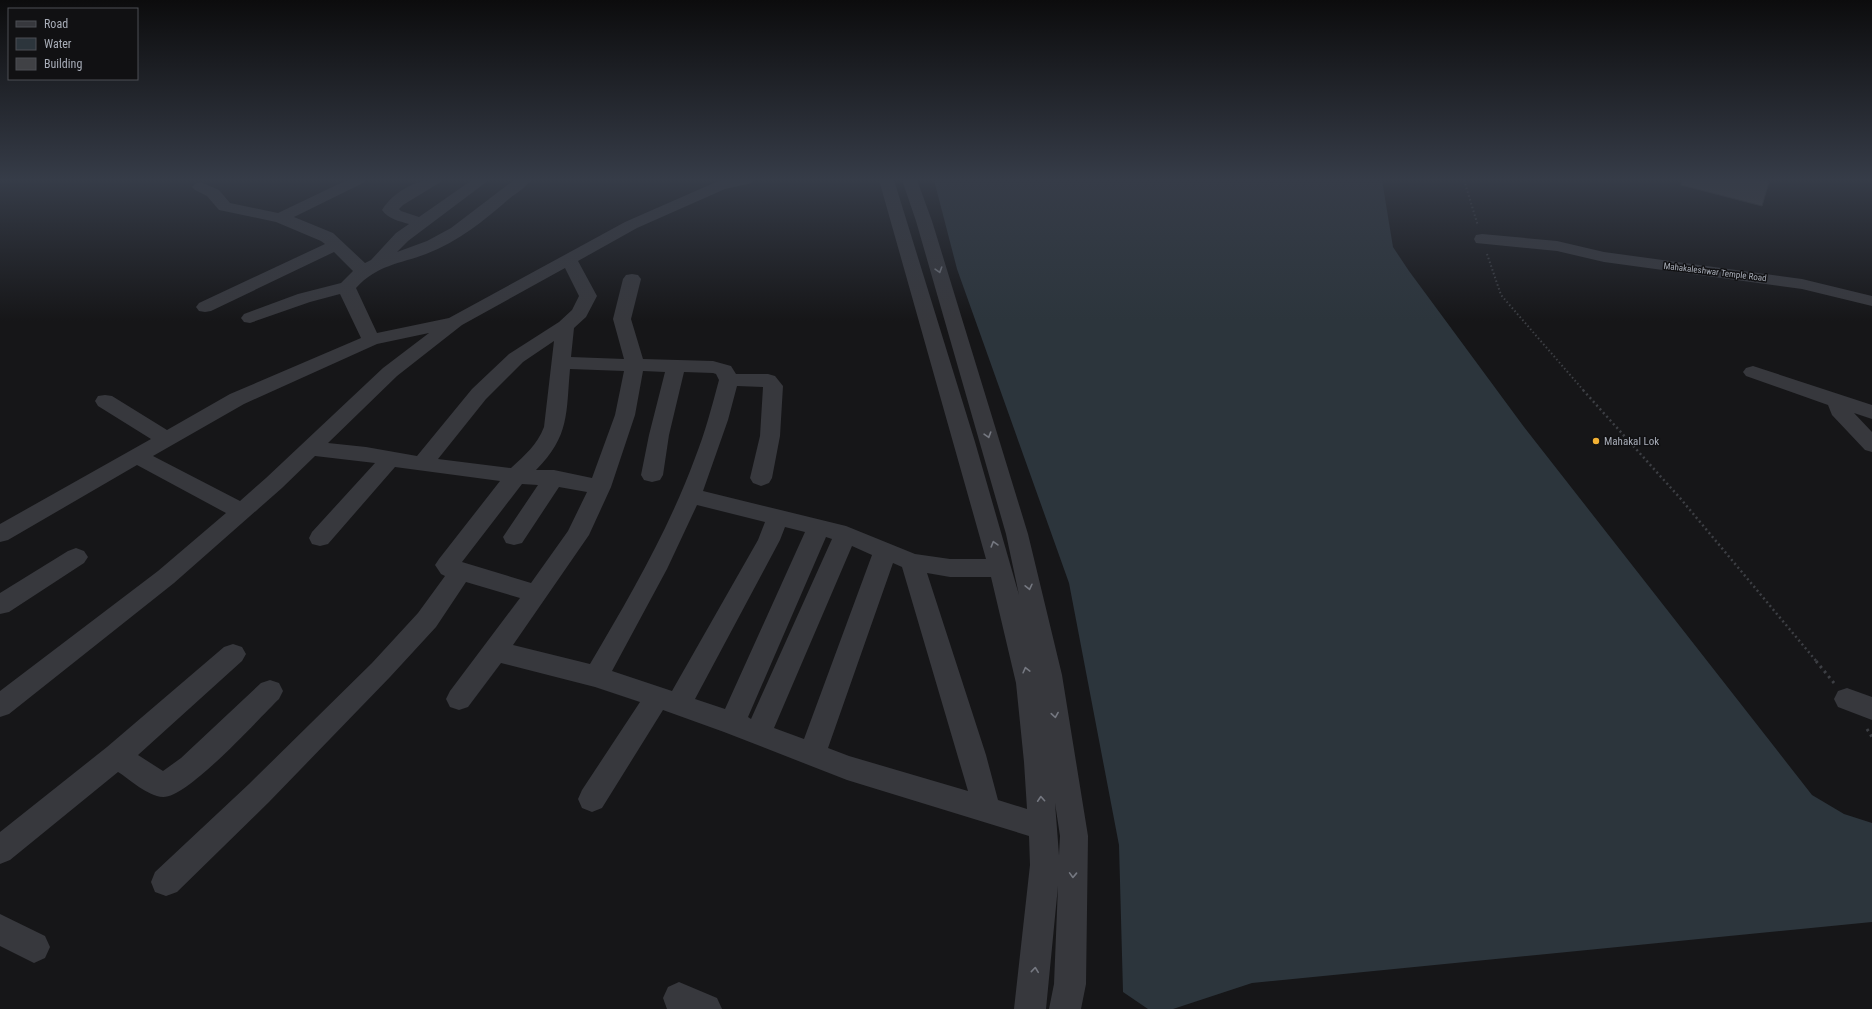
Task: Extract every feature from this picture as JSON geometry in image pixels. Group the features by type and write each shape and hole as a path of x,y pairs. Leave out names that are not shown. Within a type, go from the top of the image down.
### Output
{"street":[{"path":"305,227 327,237 363,271"},
{"path":"378,262 402,237 415,227"},
{"path":"250,318 304,298 347,287 355,277 378,262 433,245 461,227"},
{"path":"0,706 166,577 274,483 390,372 456,321 627,227"},
{"path":"904,227 968,411 1018,534 1049,675 1074,836 1070,984 1065,1009"},
{"path":"925,227 968,411 1000,568 1029,683 1038,762 1045,865 1030,1009"},
{"name":"Mahakaleshwar Temple Road","path":"1482,239 1557,246 1604,258 1690,270 1743,275 1802,284 1872,301"},
{"path":"205,307 336,245"},
{"path":"422,464 479,394 500,373 516,358 565,326 580,313 588,296 568,259"},
{"path":"458,699 537,594 578,535 600,487 625,415 635,364 622,319 632,279"},
{"path":"347,287 350,297 371,340"},
{"path":"0,534 237,399 371,340 456,321"},
{"path":"537,594 461,570 449,568 447,565 516,476 539,454 549,440 554,427 565,326"},
{"path":"561,363 635,364 718,368 724,370 728,380 705,463 692,496 634,609 596,676"},
{"path":"652,475 659,435 676,367"},
{"path":"1754,372 1872,412"},
{"path":"728,380 768,380 774,386 770,436 762,478"},
{"path":"105,401 166,439"},
{"path":"1840,402 1838,405 1839,410 1872,445"},
{"path":"310,448 366,454 422,464 516,476 554,478 600,487"},
{"path":"136,456 241,511"},
{"path":"320,538 390,459"},
{"path":"514,537 554,478"},
{"path":"692,496 846,534 885,552 912,562 950,568 1000,568"},
{"path":"592,799 668,701 768,540 778,518"},
{"path":"732,723 819,527"},
{"path":"758,734 846,534"},
{"path":"812,755 885,552"},
{"path":"0,604 76,557"},
{"path":"912,562 972,755 987,811"},
{"path":"166,882 259,793 381,670 427,620 461,570"},
{"path":"495,651 596,676 732,723 847,768 1043,827"},
{"path":"0,850 117,756 232,654"},
{"path":"117,756 156,782 163,784 169,783 191,766 270,691"},
{"path":"1847,699 1872,709"},
{"path":"0,929 34,947"}],"path":[{"path":"1478,227 1501,295 1568,373 1680,498 1847,699 1872,737"}],"water":[{"path":"946,227 1390,227 1393,247 1409,271 1524,427 1812,795 1844,814 1872,823 1872,922 1252,983 1173,1009 1148,1009 1123,992 1119,845 1069,583 957,269"}],"place":[{"name":"Mahakal Lok","path":"1596,441"}]}
